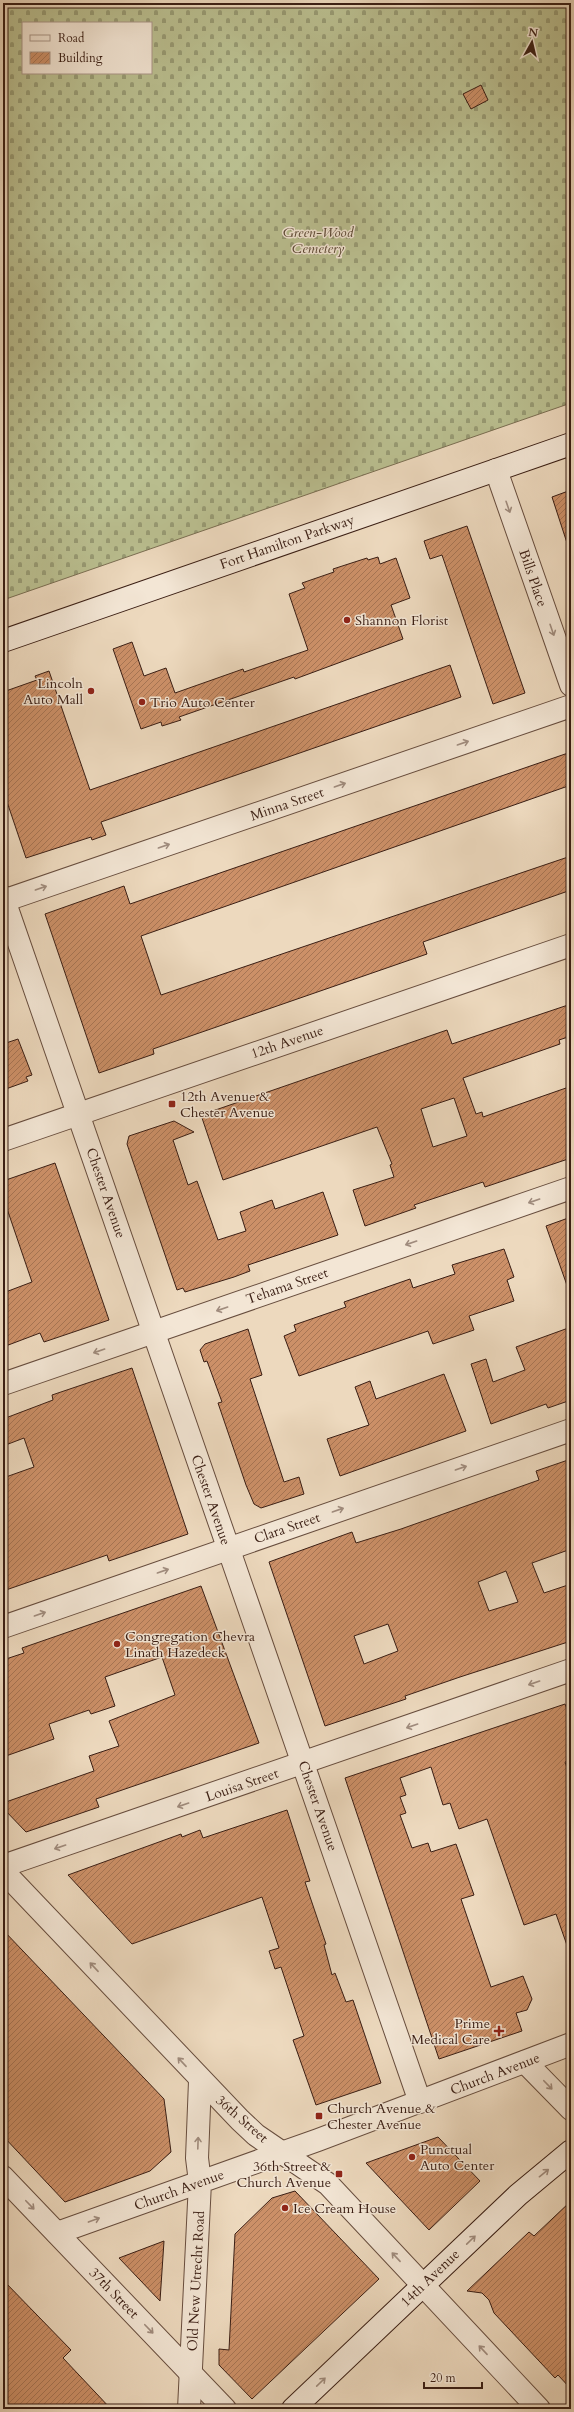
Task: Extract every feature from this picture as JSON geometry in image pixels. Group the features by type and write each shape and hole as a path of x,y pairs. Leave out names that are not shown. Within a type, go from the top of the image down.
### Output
{"street":[{"name":"Fort Hamilton Parkway","path":"3,641 571,444"},
{"name":"Bills Place","path":"496,470 571,685"},
{"name":"Minna Street","path":"3,900 571,706"},
{"name":"Chester Avenue","path":"3,900 79,1114 420,2102"},
{"name":"12th Avenue","path":"3,1140 571,945"},
{"name":"Tehama Street","path":"3,1384 571,1188"},
{"name":"Clara Street","path":"3,1626 571,1430"},
{"name":"Louisa Street","path":"3,1866 304,1764 571,1670"},
{"name":"36th Street","path":"3,1871 200,2081 256,2135 328,2184 422,2286 539,2409"},
{"name":"Church Avenue","path":"57,2233 284,2153 571,2044"},
{"path":"525,2062 571,2109"},
{"name":"Old New Utrecht Road","path":"189,2409 200,2182 197,2158 200,2081"},
{"name":"14th Avenue","path":"293,2409 518,2195 571,2151"},
{"name":"37th Street","path":"3,2177 224,2409"}],"green space":[{"name":"Green-Wood Cemetery","path":"3,3 571,3 571,403 3,600"}],"building":[{"path":"481,85 488,100 471,109 463,94"},
{"path":"571,490 571,545 568,546 552,497"},
{"path":"467,526 525,693 493,704 442,555 430,559 424,541"},
{"path":"378,557 380,564 396,558 410,598 391,605 403,639 295,679 294,677 179,717 181,720 162,726 161,722 141,729 113,649 132,642 144,676 166,668 175,693 243,669 244,672 308,650 289,594 305,588 302,583 334,572 333,569 367,558 368,560"},
{"path":"450,665 461,697 101,822 106,835 92,840 91,837 26,858 3,790 3,692 37,680 35,676 49,671 90,790"},
{"path":"571,752 571,785 141,936 161,995 571,856 571,890 423,942 427,954 153,1049 154,1054 99,1073 45,914 124,886 130,904"},
{"path":"571,1004 571,1036 559,1040 560,1044 463,1078 476,1114 482,1112 483,1117 566,1088 571,1103 571,1158 485,1187 483,1182 414,1205 416,1208 365,1226 353,1190 394,1177 390,1165 392,1164 377,1127 223,1180 201,1115 447,1030 452,1044","holes":["454,1098 467,1136 433,1147 421,1109"]},
{"path":"18,1039 32,1075 26,1077 28,1081 3,1090 3,1044"},
{"path":"174,1121 194,1132 173,1140 188,1185 197,1181 218,1240 246,1231 240,1212 272,1200 275,1209 323,1192 338,1235 248,1265 250,1271 234,1277 185,1292 183,1288 177,1290 127,1144 129,1136"},
{"path":"55,1163 109,1320 44,1342 40,1333 3,1347 3,1293 32,1282 3,1197 3,1181"},
{"path":"571,1217 571,1291 569,1291 546,1226"},
{"path":"504,1249 514,1277 507,1280 514,1301 469,1316 474,1330 433,1344 428,1331 299,1376 284,1336 296,1331 294,1325 346,1307 344,1302 410,1279 413,1288 455,1274 452,1265"},
{"path":"571,1327 571,1400 548,1408 546,1404 491,1424 471,1364 486,1359 493,1382 525,1370 516,1347"},
{"path":"248,1329 262,1375 250,1379 284,1482 299,1477 304,1494 261,1508 254,1504 246,1485 218,1403 222,1402 207,1361 204,1362 200,1350 205,1344"},
{"path":"132,1368 188,1534 109,1561 107,1555 3,1591 3,1478 34,1467 24,1438 3,1446 3,1419 53,1400 52,1395"},
{"path":"444,1374 466,1431 340,1476 327,1439 369,1425 355,1387 370,1381 376,1399"},
{"path":"571,1459 571,1549 532,1563 544,1593 571,1584 571,1641 405,1696 406,1699 325,1726 269,1562 352,1532 356,1543 401,1529 539,1480 536,1471","holes":["506,1571 518,1602 489,1611 478,1582","388,1624 398,1651 364,1664 354,1636"]},
{"path":"201,1586 259,1743 96,1799 99,1807 26,1832 3,1808 3,1803 94,1771 89,1756 119,1746 109,1721 175,1695 162,1657 105,1677 115,1706 91,1714 89,1710 49,1724 54,1739 3,1757 3,1660 24,1653 22,1648"},
{"path":"565,1704 571,1720 571,1760 565,1762 571,1779 571,1951 569,1951 556,1914 524,1925 487,1819 459,1829 450,1803 443,1805 431,1767 400,1778 406,1795 400,1797 406,1813 400,1815 412,1848 428,1843 431,1852 456,1844 474,1895 461,1899 491,1987 523,1976 532,1999 527,2010 516,2013 522,2031 439,2059 345,1778"},
{"path":"287,1810 310,1881 305,1882 326,1944 324,1945 332,1975 335,1973 346,2002 353,2000 381,2083 316,2105 293,2040 304,2036 281,1967 275,1969 269,1951 279,1948 262,1897 132,1944 68,1875 181,1834 182,1837 200,1830 203,1838"},
{"path":"3,1930 164,2099 171,2152 150,2171 65,2202 3,2136"},
{"path":"438,2137 480,2181 429,2230 366,2163"},
{"path":"295,2191 379,2279 252,2399 219,2365 219,2349 229,2350 235,2234 272,2198"},
{"path":"571,2201 571,2389 558,2375 555,2378 494,2313 489,2300 482,2293 467,2291 529,2232 534,2236"},
{"path":"164,2241 160,2301 119,2258"},
{"path":"3,2280 71,2350 63,2358 111,2409 3,2409"}],"place":[{"name":"Shannon Florist","path":"347,620"},
{"name":"Lincoln Auto Mall","path":"91,691"},
{"name":"Trio Auto Center","path":"142,702"},
{"name":"12th Avenue & Chester Avenue","path":"172,1104"},
{"name":"Congregation Chevra Linath Hazedeck","path":"117,1644"},
{"name":"Prime Medical Care","path":"499,2031"},
{"name":"Church Avenue & Chester Avenue","path":"319,2116"},
{"name":"Punctual Auto Center","path":"412,2157"},
{"name":"36th Street & Church Avenue","path":"339,2174"},
{"name":"Ice Cream House","path":"285,2208"}]}
